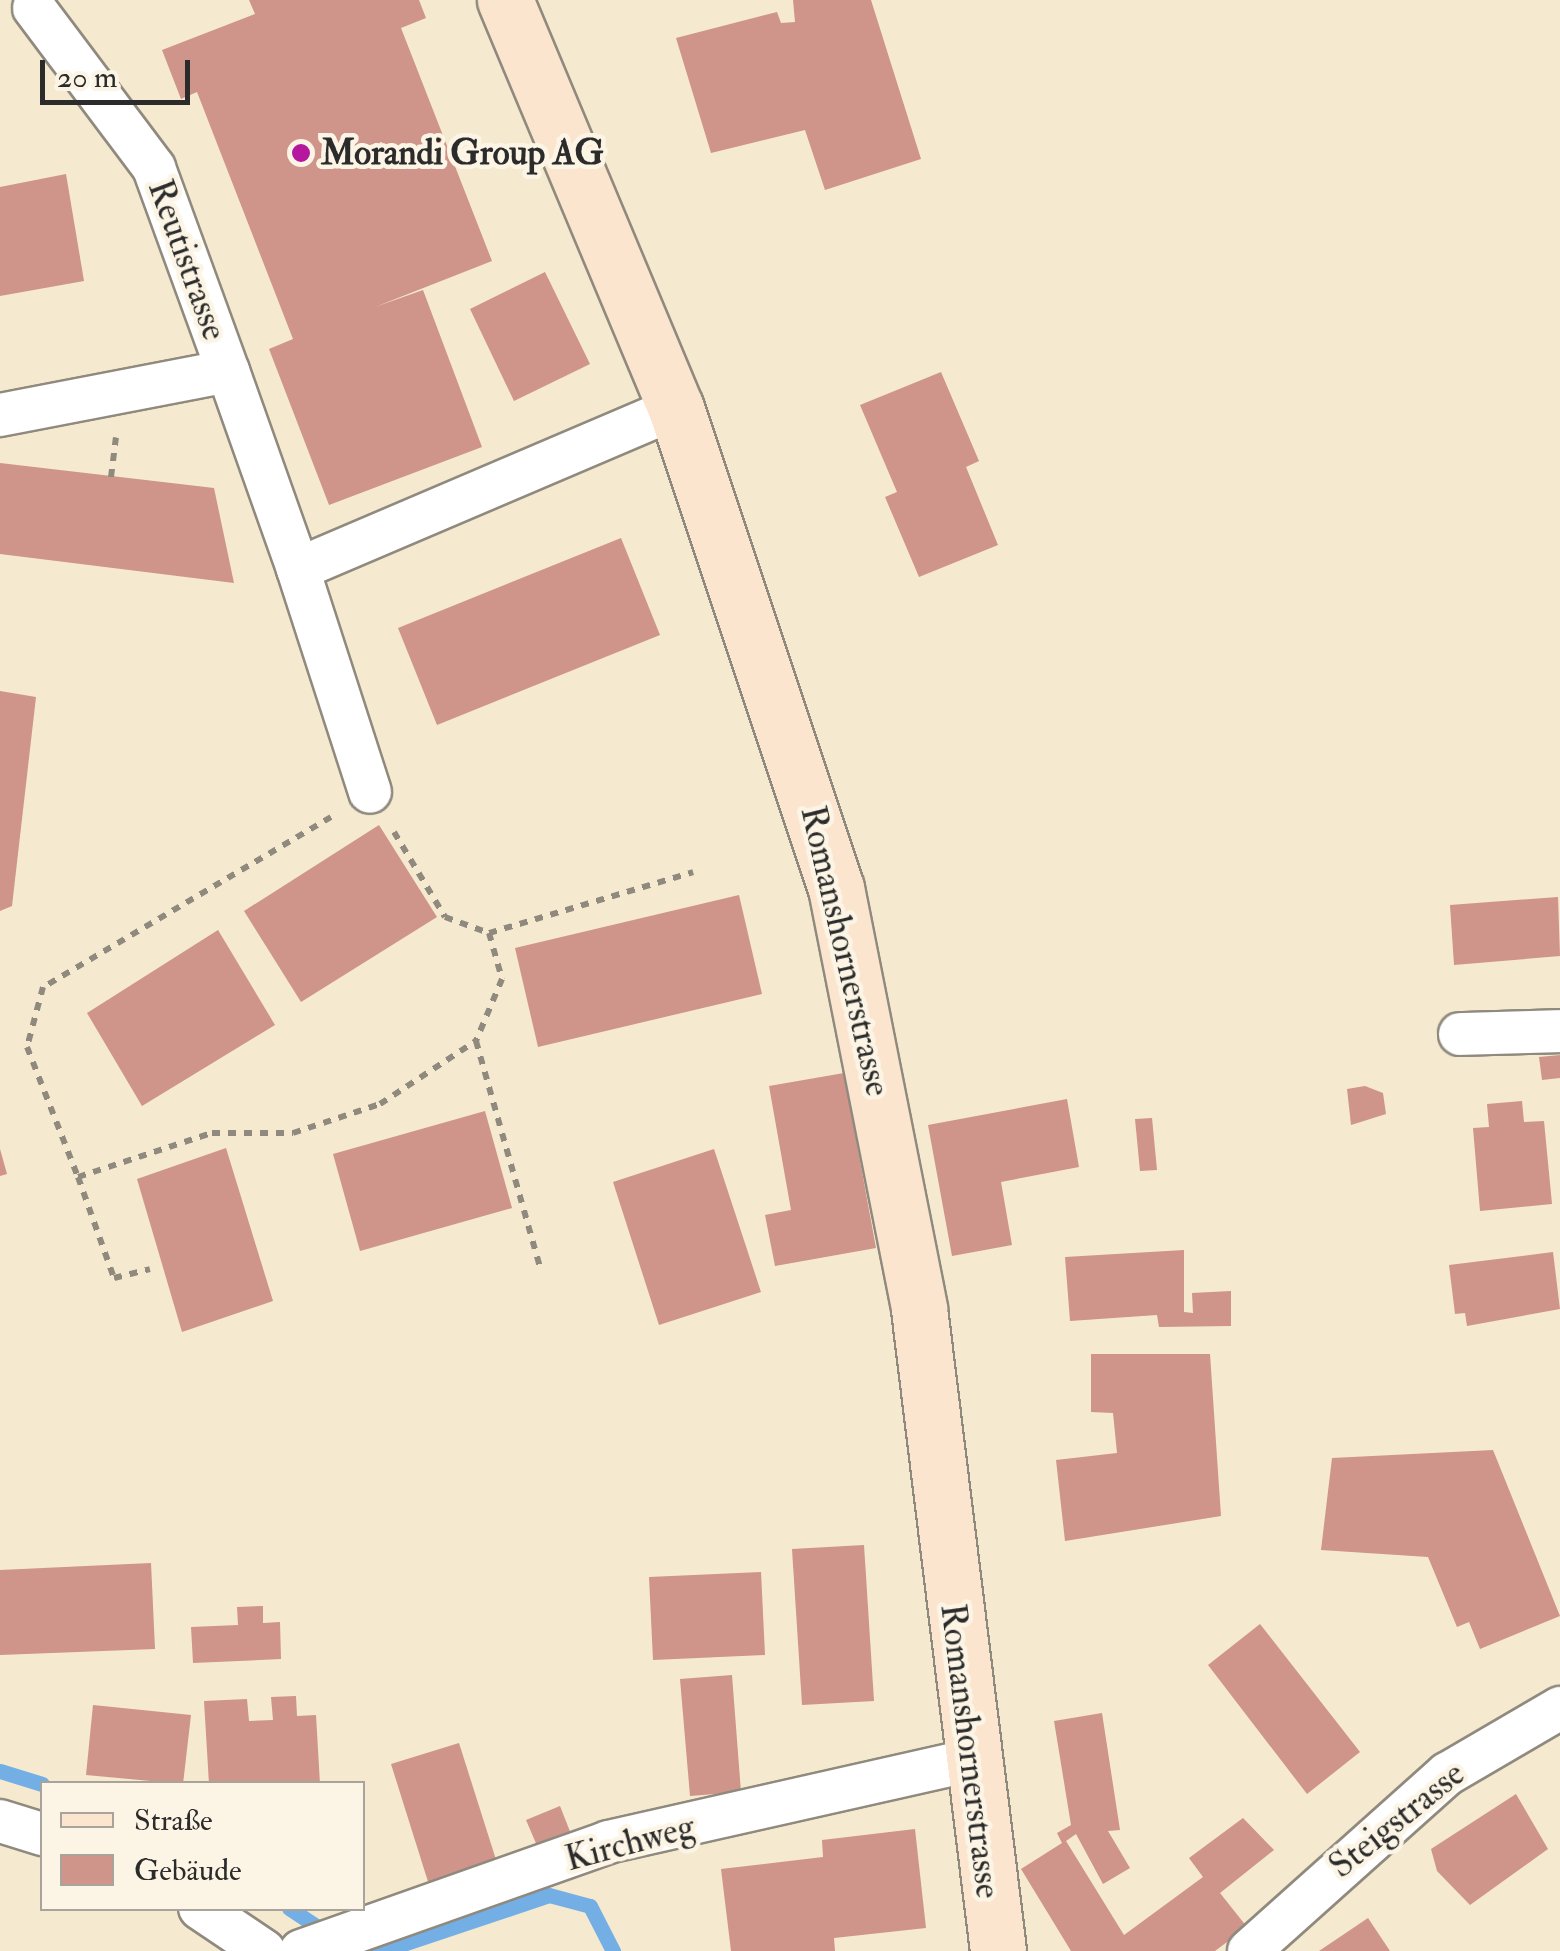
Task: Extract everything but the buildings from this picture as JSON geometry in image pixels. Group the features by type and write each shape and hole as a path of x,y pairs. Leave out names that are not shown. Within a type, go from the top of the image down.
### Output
{"street":[{"name":"Romanshornerstrasse","path":"505,0 676,408 781,703 868,1034 919,1309 968,1761 998,1951"},
{"name":"Reutistrasse","path":"34,8 154,168 298,569 370,792"},
{"name":"Reutistrasse","path":"0,415 228,371"},
{"path":"298,569 676,408"},
{"path":"1460,1034 1560,1031"},
{"name":"Steigstrasse","path":"1249,1951 1447,1774 1560,1708"},
{"name":"Kirchweg","path":"301,1951 608,1842 968,1761"},
{"path":"0,1821 40,1833"},
{"path":"204,1911 264,1951"}],"path":[{"path":"150,1269 114,1278 27,1047 43,988 176,917 370,792 445,917 488,933 692,872"},
{"path":"78,1177 212,1133 293,1133 380,1104 476,1041 502,979 488,933"},
{"path":"476,1041 541,1270"}],"waterway":[{"path":"0,1771 40,1783"},
{"path":"348,1945 397,1946 549,1895 590,1906 613,1951"},
{"path":"294,1911 328,1934"}],"place":[{"name":"Morandi Group AG","path":"301,153"}]}
